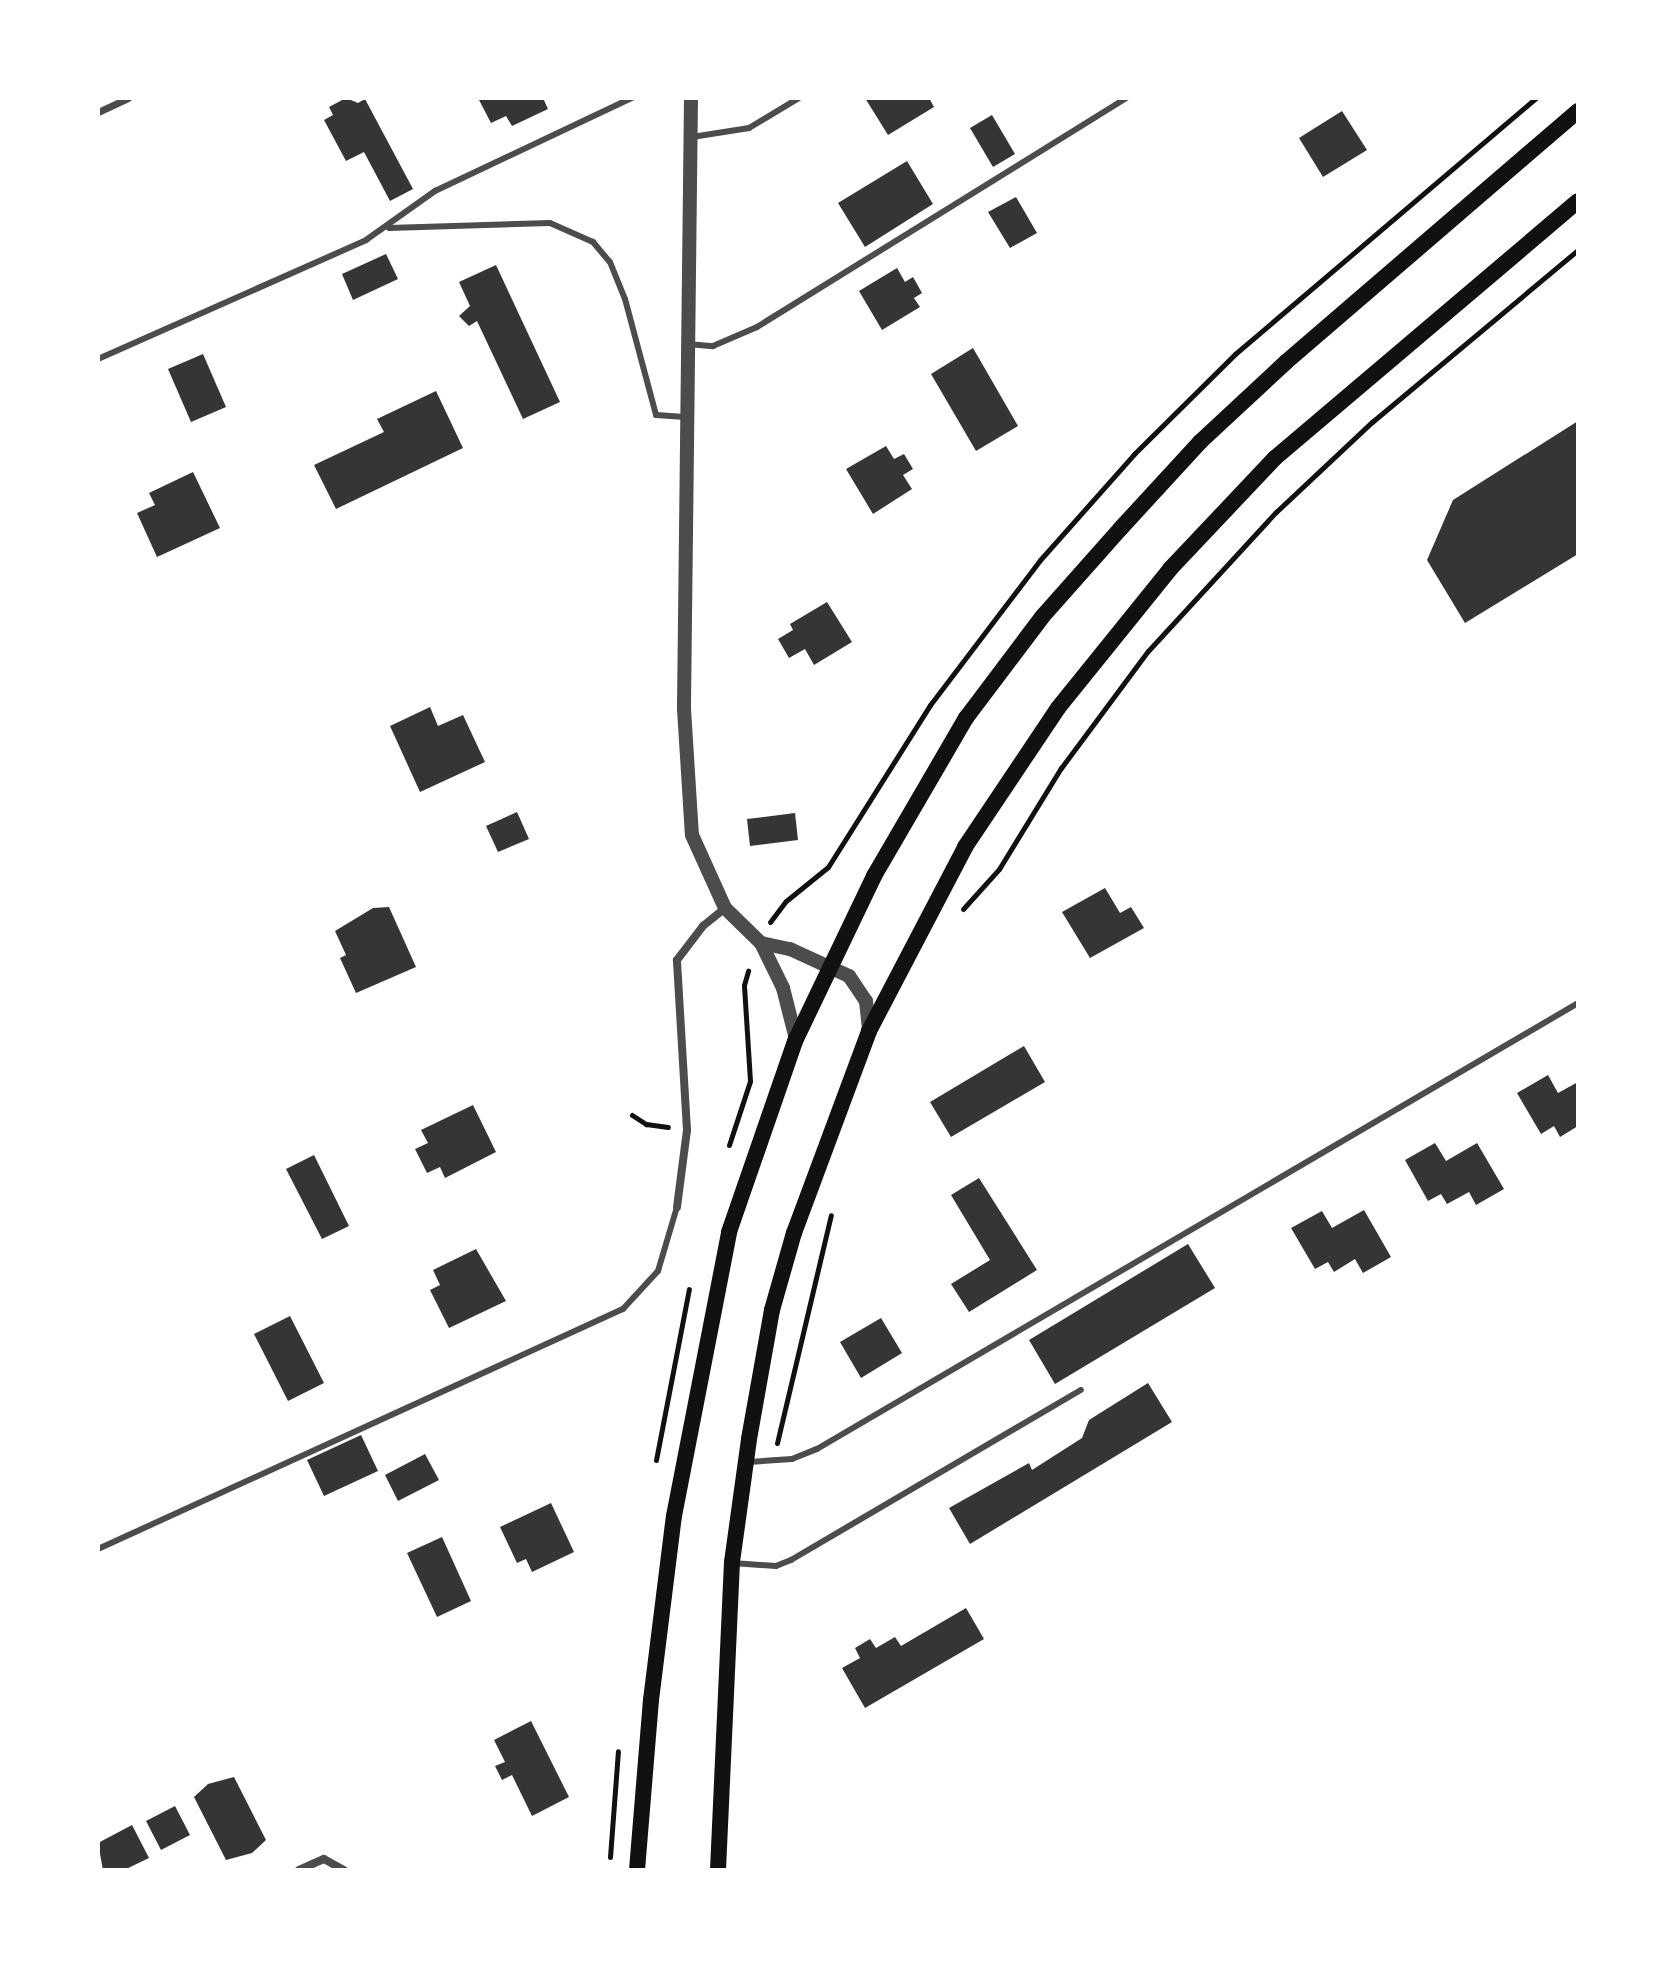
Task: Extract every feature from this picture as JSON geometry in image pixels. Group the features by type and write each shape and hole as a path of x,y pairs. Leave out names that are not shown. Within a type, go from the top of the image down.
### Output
{"main road":[{"path":"637,1870 651,1700 697,1381 729,1232 796,1039 874,876 966,718 1042,617 1222,422 1365,292 1578,111"},
{"path":"718,1870 732,1562 772,1310 794,1233 869,1031 965,847 1058,708 1170,569 1275,458 1578,201"}],"street":[{"path":"98,112 128,98"},
{"path":"691,98 687,803 702,862 725,908 761,943 783,988 796,1039"},
{"path":"677,1207 687,1130 677,960 703,926 725,908"},
{"path":"761,943 830,964 859,986 866,1001 869,1031"},
{"path":"299,1870 324,1859 344,1870"}],"lane":[{"path":"98,359 389,228 435,191 632,98"},
{"path":"690,137 749,128 799,98"},
{"path":"688,344 713,346 757,327 1127,98"},
{"path":"389,228 550,223 593,242 610,262 625,299 656,415 687,417"},
{"path":"746,1462 792,1459 817,1449 1578,1003"},
{"path":"98,1549 623,1309 658,1271 677,1207"},
{"path":"732,1562 776,1566 791,1560 1081,1390"}],"path":[{"path":"956,918 999,869 1061,768 1148,651 1276,512 1372,422 1578,250"},
{"path":"632,1115 646,1124 687,1130"},
{"path":"774,1458 832,1212"}],"building":[{"path":"346,98 358,103 365,99 413,189 390,201 364,152 346,161 324,120 333,115 329,107"},
{"path":"478,98 543,98 548,109 512,126 506,116 491,123"},
{"path":"865,98 929,98 934,107 888,135"},
{"path":"1342,111 1367,150 1323,177 1299,138"},
{"path":"992,115 1015,154 993,167 970,128"},
{"path":"907,161 933,204 865,247 838,203"},
{"path":"1016,197 1037,233 1010,248 988,212"},
{"path":"386,254 398,279 353,300 342,274"},
{"path":"496,265 560,402 523,419 477,321 469,326 459,316 470,306 459,282"},
{"path":"897,268 905,282 913,277 922,293 914,298 920,307 882,330 859,291"},
{"path":"973,348 1018,426 976,451 931,374"},
{"path":"203,354 226,407 191,422 168,369"},
{"path":"436,391 463,448 336,509 314,465 384,432 377,419"},
{"path":"1578,421 1578,554 1465,623 1427,560 1453,500"},
{"path":"886,446 894,459 904,454 913,469 903,475 912,489 873,514 846,469"},
{"path":"193,472 220,528 157,557 137,513 155,505 149,493"},
{"path":"827,602 852,642 814,665 805,649 789,658 778,639 793,630 790,624"},
{"path":"430,707 438,726 463,715 485,762 420,792 390,726"},
{"path":"517,812 529,839 498,852 486,826"},
{"path":"795,813 798,840 750,846 747,819"},
{"path":"1105,888 1120,913 1131,907 1144,928 1090,958 1062,912"},
{"path":"389,907 416,967 356,993 340,958 346,955 335,931 373,908"},
{"path":"1024,1046 1045,1082 951,1137 930,1102"},
{"path":"1548,1075 1558,1093 1578,1082 1578,1126 1560,1137 1554,1126 1541,1134 1517,1093"},
{"path":"473,1105 496,1152 445,1178 440,1167 427,1173 415,1149 428,1143 421,1130"},
{"path":"1435,1143 1446,1161 1477,1143 1504,1189 1476,1205 1469,1192 1447,1204 1441,1194 1428,1201 1405,1160"},
{"path":"314,1155 349,1226 322,1239 286,1169"},
{"path":"979,1178 1037,1270 969,1312 951,1284 990,1260 951,1195"},
{"path":"1364,1210 1391,1257 1363,1273 1355,1259 1334,1272 1328,1262 1315,1269 1291,1228 1322,1211 1332,1228"},
{"path":"1188,1244 1215,1288 1055,1384 1029,1340"},
{"path":"476,1249 506,1301 449,1328 430,1290 440,1285 433,1270"},
{"path":"290,1316 324,1383 288,1401 254,1334"},
{"path":"881,1318 902,1353 861,1378 840,1342"},
{"path":"1148,1383 1172,1422 970,1544 949,1508 1029,1463 1032,1470 1082,1438 1089,1420"},
{"path":"361,1435 378,1471 324,1496 307,1460"},
{"path":"425,1454 439,1480 398,1501 385,1475"},
{"path":"551,1503 574,1552 532,1572 526,1559 517,1563 500,1527"},
{"path":"442,1537 471,1601 437,1617 407,1553"},
{"path":"966,1608 984,1639 865,1708 842,1668 860,1658 855,1648 870,1639 876,1648 895,1637 901,1646"},
{"path":"531,1721 569,1797 532,1816 512,1775 502,1780 495,1766 505,1762 494,1740"},
{"path":"234,1777 266,1840 252,1853 226,1860 194,1797 208,1784"},
{"path":"175,1806 190,1835 161,1850 146,1821"},
{"path":"132,1825 149,1858 124,1870 103,1870 98,1843"}]}
